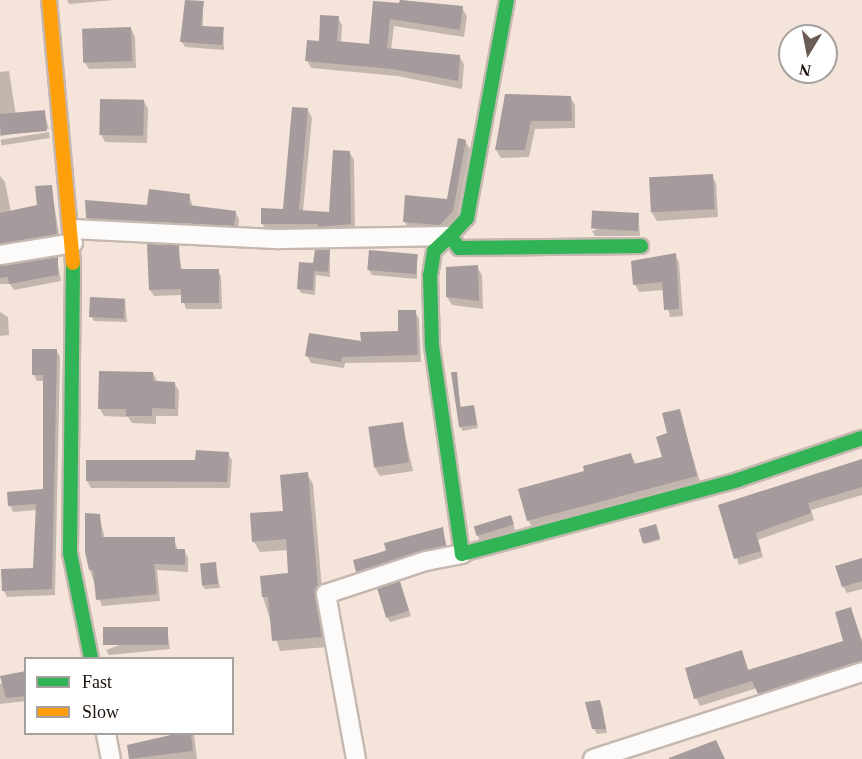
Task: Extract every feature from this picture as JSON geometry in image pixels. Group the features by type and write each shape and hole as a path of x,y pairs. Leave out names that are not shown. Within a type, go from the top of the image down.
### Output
{"street":[{"path":"49,0 72,236 70,553 91,657"},
{"path":"462,554 432,346 430,275 434,251 467,218 507,0"},
{"path":"0,255 72,236 280,238 450,236"},
{"path":"450,236 459,249 641,246"},
{"path":"356,759 326,594 426,561 462,554 738,480 862,438"},
{"path":"596,758 862,672"},
{"path":"106,735 111,759"}],"building":[{"path":"185,0 204,1 201,26 224,27 222,45 180,42"},
{"path":"400,0 463,6 460,30 390,19 387,48 460,55 458,81 392,69 305,61 307,40 319,41 320,15 339,16 337,41 369,44 373,1 399,3"},
{"path":"131,27 132,61 83,63 82,29"},
{"path":"505,94 571,96 572,121 531,121 525,150 495,150"},
{"path":"100,99 144,100 143,136 99,135"},
{"path":"292,107 308,108 299,210 329,212 333,150 350,151 351,224 318,227 318,224 261,224 261,208 283,209"},
{"path":"45,110 47,131 1,135 0,114"},
{"path":"458,138 466,140 453,211 440,225 403,222 405,195 447,199"},
{"path":"713,174 715,209 651,212 649,177"},
{"path":"52,185 57,234 0,244 0,213 37,205 35,186"},
{"path":"149,189 190,194 189,205 236,211 234,226 86,218 85,200 147,205"},
{"path":"592,211 639,213 638,231 591,229"},
{"path":"147,244 179,245 180,269 219,269 219,303 181,303 181,289 149,290"},
{"path":"330,249 328,272 314,271 313,290 297,289 299,262 313,263 315,250"},
{"path":"369,250 418,254 416,274 367,270"},
{"path":"676,253 679,309 664,310 662,282 633,285 631,261"},
{"path":"58,257 58,275 9,284 8,277 0,278 0,266"},
{"path":"478,265 479,301 446,297 446,267"},
{"path":"90,297 125,299 124,319 89,317"},
{"path":"398,310 416,310 418,355 342,357 341,362 305,356 309,333 361,341 360,332 398,331"},
{"path":"32,349 57,349 52,589 2,591 1,569 33,568 36,504 8,506 7,492 43,489 43,375 32,375"},
{"path":"99,371 153,372 153,381 175,382 175,409 152,408 152,416 126,416 126,409 98,409"},
{"path":"451,372 457,372 460,407 474,405 477,425 459,427"},
{"path":"680,409 697,476 527,521 518,489 584,471 583,466 631,453 634,464 662,457 656,437 667,433 662,413"},
{"path":"403,422 409,463 374,467 368,427"},
{"path":"196,450 229,452 227,482 86,481 86,460 195,460"},
{"path":"862,459 862,487 808,503 811,513 756,533 761,551 734,559 718,505"},
{"path":"308,472 318,586 315,596 322,637 272,641 268,597 262,597 260,576 288,573 286,539 252,542 250,513 283,511 280,475"},
{"path":"85,513 100,514 102,537 175,537 175,549 185,549 185,565 154,564 157,594 96,600 93,570 89,570 85,552"},
{"path":"511,515 514,525 477,536 474,526"},
{"path":"656,524 660,538 643,543 639,529"},
{"path":"443,527 446,546 356,572 353,560 386,551 384,543"},
{"path":"862,558 862,581 842,587 835,566"},
{"path":"216,562 218,584 202,585 200,563"},
{"path":"400,581 409,611 386,618 377,588"},
{"path":"851,607 862,643 862,661 758,694 752,681 694,699 685,668 742,650 748,670 843,641 835,612"},
{"path":"103,627 168,627 168,645 103,645"},
{"path":"24,671 24,696 6,698 0,676"},
{"path":"600,700 606,729 592,729 585,702"},
{"path":"171,735 191,735 193,751 129,759 127,745"},
{"path":"716,740 725,759 669,759 669,758"}],"traffic: fast":[{"path":"507,0 467,218 450,236 459,248 641,246"},
{"path":"450,236 434,251 430,275 432,346 462,554 738,480 862,438"},
{"path":"73,263 70,553 91,657"}],"traffic: slow":[{"path":"49,0 73,263"}]}
